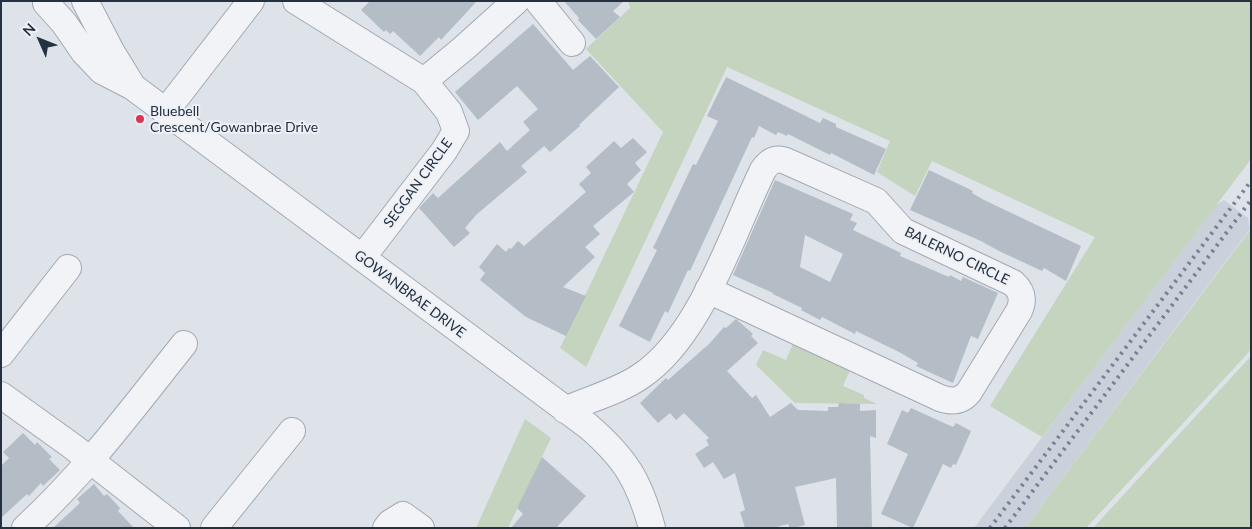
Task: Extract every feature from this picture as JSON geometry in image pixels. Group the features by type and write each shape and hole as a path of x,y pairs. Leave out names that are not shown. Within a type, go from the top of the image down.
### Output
{"street":[{"path":"44,2 59,5 74,1"},
{"name":"GOWANBRAE DRIVE","path":"85,1 133,88"},
{"path":"165,112 251,1"},
{"name":"SEGGAN CIRCLE","path":"296,1 424,81 449,112 456,130 444,151 362,258"},
{"path":"424,81 516,1"},
{"path":"538,1 572,43"},
{"name":"GOWANBRAE DRIVE","path":"44,2 64,23 84,52 102,71 133,88 605,441 634,478 645,501 652,528"},
{"name":"BALERNO CIRCLE","path":"565,410 636,379 652,368 674,346 708,290 763,170 770,161 780,159 876,201 903,231 1013,282 1021,293 1022,305 968,392 962,399 953,401 940,398 708,290"},
{"path":"1,354 68,268"},
{"path":"25,528 50,505 90,461 184,344"},
{"path":"1,395 72,446 177,528"},
{"path":"214,528 292,432"},
{"path":"386,528 403,514 421,528"}],"shaded area":[{"path":"1224,200 1248,218 1250,229 1025,528 974,528 1216,205"}],"green space":[{"path":"628,1 1251,1 1251,159 1042,437 990,406 1095,237 932,161 915,196 877,172 890,141 727,67 586,367 560,348 663,132 586,49 630,8"},
{"path":"1251,229 1251,349 1248,353 1086,528 1025,528"},
{"path":"793,344 850,370 843,386 864,395 864,398 877,404 795,403 756,365 763,350 786,360"},
{"path":"1251,356 1251,528 1093,528"},
{"path":"525,419 551,438 508,528 476,528"}],"building":[{"path":"370,1 477,1 441,40 439,37 420,56 393,31 390,34 386,30 384,32 361,10"},
{"path":"564,1 624,1 613,11 620,17 596,39 578,20 579,18"},
{"path":"533,24 573,70 590,56 619,87 580,126 550,152 544,146 521,166 527,172 477,214 465,228 470,233 454,247 419,208 433,193 438,198 500,142 507,151 530,130 523,122 538,109 517,86 478,120 455,92"},
{"path":"726,77 820,123 823,118 836,124 836,127 886,149 874,175 788,134 787,136 778,132 776,135 759,126 754,138 752,137 690,271 688,270 668,313 665,311 650,342 619,326 657,250 653,248 693,164 696,165 718,121 707,116"},
{"path":"633,138 647,152 635,163 641,170 627,184 634,192 593,226 600,234 585,247 595,257 563,287 586,296 566,336 526,317 480,280 485,273 479,267 497,244 506,252 518,241 524,246 586,192 579,184 591,173 586,167 614,141 621,148"},
{"path":"929,170 973,191 972,193 984,200 1081,246 1066,281 1044,268 1042,271 981,241 910,210"},
{"path":"775,180 853,214 850,220 857,223 853,230 901,253 900,256 961,281 963,277 998,293 978,339 971,336 953,383 916,366 918,363 899,352 856,331 855,334 822,317 820,320 773,293 733,275","holes":["805,235 843,254 830,282 800,267"]},
{"path":"736,319 753,334 751,336 758,343 727,371 752,398 756,395 770,417 791,403 798,410 828,411 828,407 838,407 839,403 860,404 860,411 876,410 876,438 870,436 872,528 837,528 836,478 795,487 805,525 793,528 790,528 788,524 772,528 745,528 740,512 745,510 735,473 724,479 713,462 704,468 695,454 709,445 706,440 709,438 684,413 676,420 670,413 658,423 640,403 666,378 668,380 709,344 724,327 726,328"},
{"path":"911,408 953,427 956,423 971,431 956,465 953,464 951,468 943,464 913,528 881,514 908,454 887,444 902,410 908,413"},
{"path":"23,433 35,445 37,442 52,457 49,459 60,470 43,486 41,483 29,496 27,494 1,518 1,466 9,458 3,452"},
{"path":"542,457 586,496 556,528 511,528 523,514 517,508"},
{"path":"94,484 104,496 107,494 120,508 118,511 134,528 53,528 80,503 77,499"}],"railway":[{"path":"990,528 1251,181"},
{"path":"1005,528 1251,200"}],"place":[{"name":"Bluebell Crescent/Gowanbrae Drive","path":"140,119"}]}
